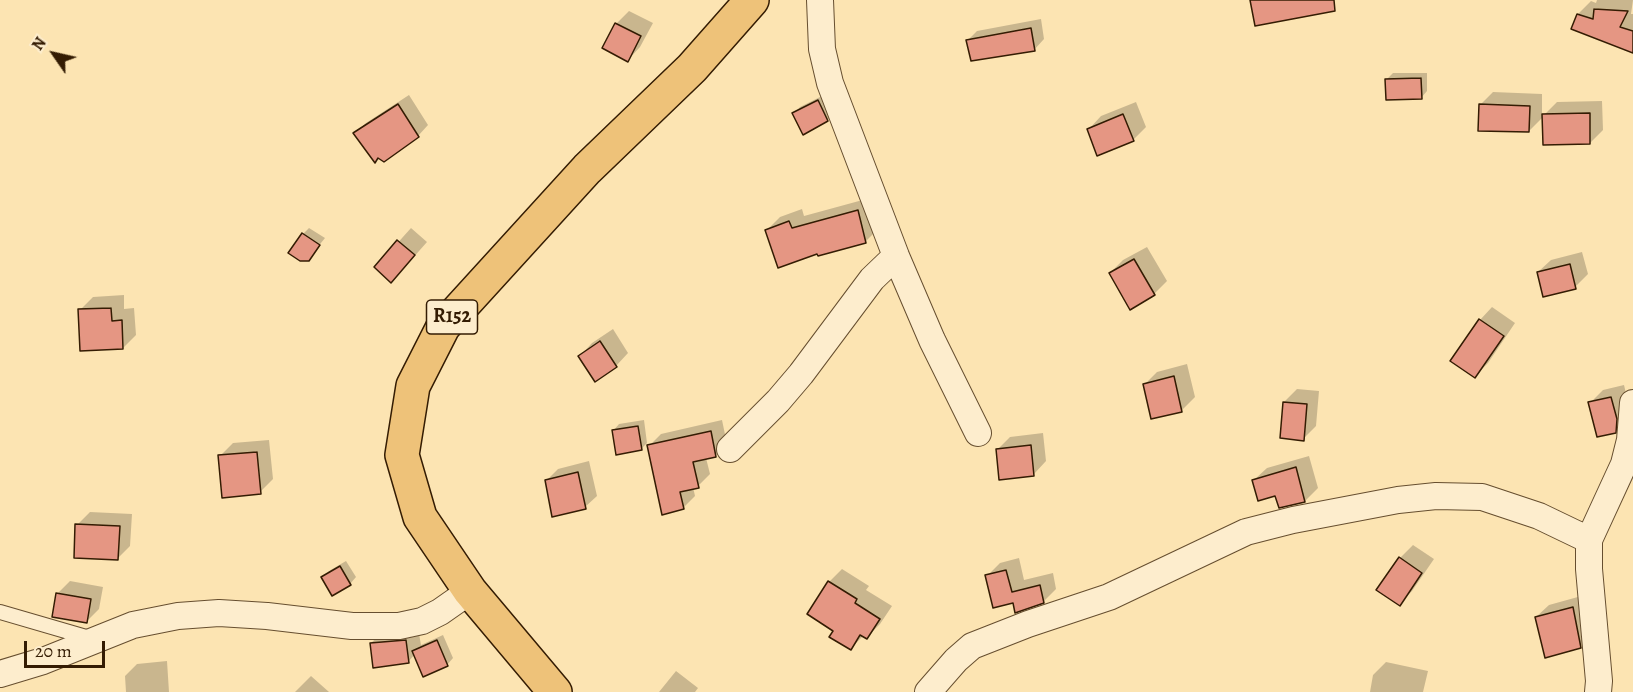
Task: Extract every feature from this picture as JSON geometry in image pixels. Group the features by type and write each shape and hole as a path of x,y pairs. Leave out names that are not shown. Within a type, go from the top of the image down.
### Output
{"main road":[{"name":"R152","path":"555,692 470,591 420,517 402,455 413,386 443,327 587,169 692,68 752,0"}],"street":[{"path":"820,0 822,49 830,83 896,256 932,340 978,433"},
{"path":"730,449 778,401 872,279 896,256"},
{"path":"1598,692 1589,540 1624,464 1630,440 1633,403"},
{"path":"928,692 956,660 972,646 1028,624 1109,597 1246,532 1293,520 1398,500 1436,496 1482,497 1539,516 1589,540"},
{"path":"0,674 43,661 133,625 167,618 219,613 352,626 399,626 422,621 440,612 470,591"}],"lane":[{"path":"0,612 95,640"}],"building":[{"path":"1250,0 1334,0 1335,11 1255,26"},
{"path":"1594,9 1628,11 1620,27 1633,31 1633,53 1571,29 1577,14 1593,19"},
{"path":"615,23 641,36 628,62 602,48"},
{"path":"1031,28 1035,51 971,61 966,40"},
{"path":"1421,78 1422,99 1386,100 1385,79"},
{"path":"818,100 828,121 803,135 792,113"},
{"path":"398,104 419,137 384,162 378,158 375,163 353,133"},
{"path":"1479,104 1530,106 1529,132 1478,131"},
{"path":"1590,113 1590,144 1543,145 1542,114"},
{"path":"1123,114 1134,141 1097,156 1087,129"},
{"path":"858,210 866,243 818,256 817,254 778,268 765,230 789,221 792,228"},
{"path":"302,233 320,245 309,261 300,261 288,253"},
{"path":"397,240 415,255 391,283 374,267"},
{"path":"1134,259 1155,295 1130,310 1109,273"},
{"path":"1570,264 1576,289 1543,297 1537,272"},
{"path":"111,308 112,321 122,320 123,349 80,351 78,309"},
{"path":"1479,319 1504,336 1475,378 1450,361"},
{"path":"600,341 617,367 595,382 578,356"},
{"path":"1174,376 1182,412 1151,419 1143,384"},
{"path":"1611,397 1617,419 1616,433 1597,437 1588,402"},
{"path":"1283,402 1307,404 1304,441 1280,438"},
{"path":"638,426 642,450 616,455 612,430"},
{"path":"711,431 716,457 693,462 699,488 680,492 684,509 662,515 647,445"},
{"path":"1031,445 1034,476 999,480 996,449"},
{"path":"257,452 261,494 222,498 218,455"},
{"path":"1296,467 1305,502 1279,508 1275,496 1258,501 1252,480"},
{"path":"578,472 586,509 552,517 545,480"},
{"path":"75,524 120,526 118,560 74,558"},
{"path":"1399,557 1422,573 1400,606 1376,590"},
{"path":"340,566 351,585 332,596 321,577"},
{"path":"1006,570 1012,592 1040,585 1044,603 1015,613 1013,603 993,608 985,575"},
{"path":"828,581 857,599 855,603 880,619 867,639 860,635 851,650 829,637 833,631 807,614"},
{"path":"56,593 91,599 87,623 52,617"},
{"path":"1573,607 1581,648 1545,658 1535,617"},
{"path":"406,640 409,663 373,668 370,643"},
{"path":"437,640 448,666 423,677 412,651"}]}
